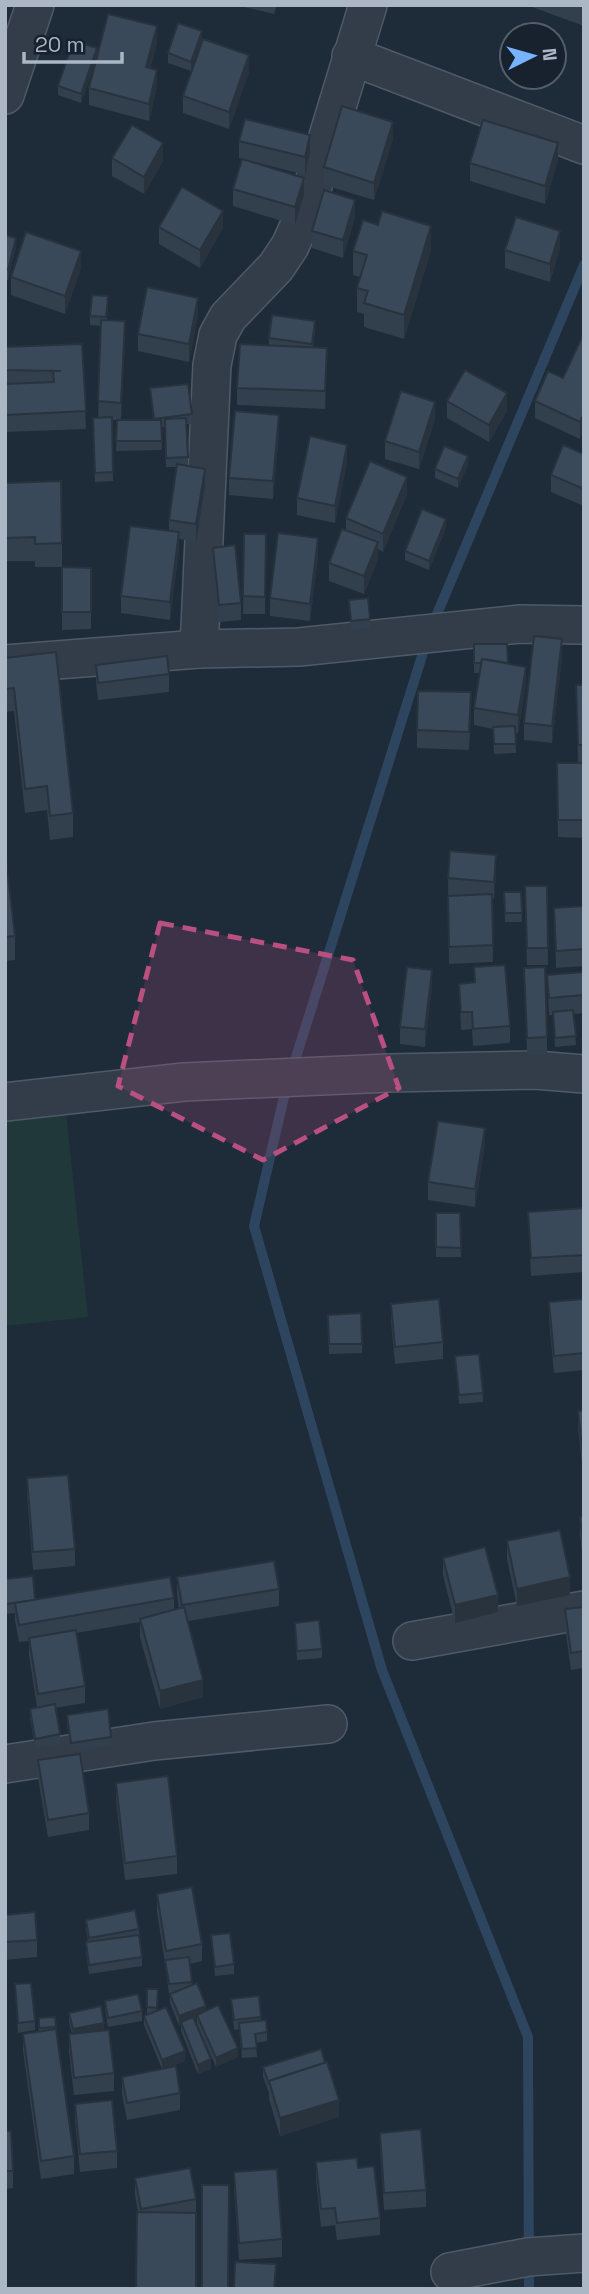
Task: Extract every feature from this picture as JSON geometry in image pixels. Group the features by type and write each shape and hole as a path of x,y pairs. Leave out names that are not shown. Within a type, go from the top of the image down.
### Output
{"street":[{"path":"5,95 35,5"},
{"path":"199,649 212,365 218,335 228,317 276,267 290,246 304,215 368,5"},
{"path":"351,56 584,145"},
{"path":"5,664 199,649 299,647 520,625 584,625"},
{"path":"5,1102 184,1082 535,1070 584,1074"},
{"path":"412,1641 584,1610"},
{"path":"5,1764 154,1741 328,1724"},
{"path":"450,2272 528,2257 584,2253"}],"highlighted area":[{"path":"160,923 353,960 399,1088 263,1160 118,1086"}],"green space":[{"path":"66,1113 88,1317 5,1326 5,1120"}],"building":[{"path":"108,14 157,26 146,67 157,70 149,104 89,88"},
{"path":"178,23 202,31 191,62 168,53"},
{"path":"203,39 249,55 229,112 183,96"},
{"path":"83,44 97,48 81,94 58,86 71,48 80,52"},
{"path":"342,106 393,122 374,183 324,167"},
{"path":"245,119 310,135 305,157 239,141"},
{"path":"483,120 558,143 545,186 470,163"},
{"path":"132,125 163,143 144,177 112,158"},
{"path":"242,159 304,178 295,207 233,189"},
{"path":"182,187 223,211 200,250 159,227"},
{"path":"324,190 355,200 343,240 312,231"},
{"path":"382,211 431,226 404,315 364,303 368,291 357,288 367,255 353,251 363,220 378,225"},
{"path":"516,217 560,231 550,264 505,250"},
{"path":"26,232 81,251 65,296 11,277"},
{"path":"5,235 16,238 8,270 5,270"},
{"path":"147,287 198,298 189,344 138,334"},
{"path":"92,295 108,296 106,317 90,316"},
{"path":"272,315 315,321 312,344 269,338"},
{"path":"101,320 125,321 121,403 98,401"},
{"path":"584,333 584,413 580,422 535,401 548,371 563,378"},
{"path":"82,344 86,411 5,415 5,384 54,382 53,371 61,371 5,370 5,347"},
{"path":"240,344 327,348 325,391 237,388"},
{"path":"465,370 507,393 489,425 447,401"},
{"path":"188,384 192,414 154,419 150,388"},
{"path":"401,391 435,402 419,452 385,441"},
{"path":"235,411 279,415 273,481 229,478"},
{"path":"112,417 113,472 95,473 93,418"},
{"path":"186,418 188,457 166,458 165,419"},
{"path":"117,420 161,420 162,441 116,441"},
{"path":"310,436 347,445 335,506 297,498"},
{"path":"563,445 584,454 584,489 551,475"},
{"path":"444,446 468,456 458,479 435,469"},
{"path":"370,461 407,477 383,534 346,518"},
{"path":"177,464 205,469 196,524 169,520"},
{"path":"61,481 62,543 35,544 35,537 5,538 5,483"},
{"path":"422,509 446,519 429,561 405,551"},
{"path":"130,526 179,532 170,602 121,596"},
{"path":"342,529 378,542 364,576 329,563"},
{"path":"278,533 318,538 310,604 270,598"},
{"path":"244,534 266,534 265,597 243,596"},
{"path":"235,545 241,603 219,605 213,548"},
{"path":"62,567 91,568 91,612 62,612"},
{"path":"368,598 370,619 351,621 349,600"},
{"path":"534,636 562,639 552,726 524,723"},
{"path":"474,644 507,644 508,663 482,659 481,663 474,663"},
{"path":"56,652 73,813 50,816 47,786 25,789 14,688 5,689 5,658"},
{"path":"167,656 169,674 98,683 96,665"},
{"path":"482,659 526,667 518,715 474,708"},
{"path":"576,685 584,685 584,745 578,745"},
{"path":"418,691 471,692 469,732 417,730"},
{"path":"515,726 516,744 494,744 493,727"},
{"path":"557,763 584,763 584,820 558,820"},
{"path":"5,850 15,936 5,937"},
{"path":"450,851 496,855 494,882 448,878"},
{"path":"525,886 547,886 548,948 527,948"},
{"path":"504,892 521,892 522,913 505,913"},
{"path":"492,894 493,945 449,947 448,896"},
{"path":"584,906 584,949 556,951 554,908"},
{"path":"505,965 510,1026 473,1029 472,1012 461,1012 459,984 475,982 474,967"},
{"path":"407,967 432,970 425,1029 400,1027"},
{"path":"545,967 547,1037 527,1038 524,968"},
{"path":"584,972 584,995 549,998 547,975"},
{"path":"573,1010 576,1036 555,1038 553,1012"},
{"path":"438,1121 485,1128 475,1189 428,1182"},
{"path":"584,1208 584,1255 531,1258 528,1212"},
{"path":"436,1213 460,1213 461,1248 436,1247"},
{"path":"439,1299 443,1342 395,1347 391,1304"},
{"path":"583,1299 584,1353 554,1356 549,1302"},
{"path":"361,1313 362,1344 329,1344 328,1315"},
{"path":"479,1354 483,1393 459,1395 455,1356"},
{"path":"584,1410 584,1456 583,1456 578,1411"},
{"path":"68,1475 75,1549 33,1552 27,1478"},
{"path":"580,1517 584,1517 584,1552"},
{"path":"560,1530 570,1577 517,1589 507,1541"},
{"path":"485,1547 498,1595 455,1605 443,1558"},
{"path":"274,1561 279,1589 182,1605 177,1577"},
{"path":"33,1576 35,1600 5,1604 5,1579"},
{"path":"170,1577 174,1598 19,1625 15,1603"},
{"path":"184,1607 203,1680 160,1691 140,1619"},
{"path":"584,1607 584,1651 571,1653 565,1609"},
{"path":"319,1620 322,1649 297,1651 295,1623"},
{"path":"76,1630 85,1686 38,1694 29,1638"},
{"path":"55,1704 60,1734 35,1739 30,1709"},
{"path":"108,1709 111,1737 71,1743 67,1715"},
{"path":"80,1754 89,1813 48,1820 38,1760"},
{"path":"168,1776 177,1856 125,1863 116,1783"},
{"path":"192,1887 202,1944 166,1951 157,1894"},
{"path":"135,1910 139,1929 89,1938 86,1920"},
{"path":"35,1912 37,1940 5,1942 5,1915"},
{"path":"230,1933 234,1964 215,1967 211,1935"},
{"path":"139,1935 142,1957 89,1965 86,1942"},
{"path":"189,1957 192,1982 169,1984 165,1960"},
{"path":"31,1983 35,2021 18,2023 15,1984"},
{"path":"197,1983 206,2006 179,2016 170,1994"},
{"path":"147,1989 158,1989 157,2008 147,2007"},
{"path":"138,1994 142,2011 108,2018 105,2001"},
{"path":"259,1996 261,2017 234,2020 231,1999"},
{"path":"218,2005 238,2048 216,2058 197,2015"},
{"path":"101,2006 104,2023 73,2029 69,2013"},
{"path":"166,2007 185,2051 162,2060 144,2016"},
{"path":"55,2017 56,2027 39,2028 39,2018"},
{"path":"193,2017 211,2059 198,2065 181,2022"},
{"path":"266,2020 267,2032 255,2034 257,2048 242,2049 239,2023"},
{"path":"56,2029 74,2156 41,2161 23,2034"},
{"path":"109,2030 114,2073 74,2078 69,2034"},
{"path":"321,2049 325,2063 269,2081 269,2084 263,2067"},
{"path":"327,2062 339,2100 280,2118 269,2081"},
{"path":"176,2066 180,2093 127,2103 122,2077"},
{"path":"112,2100 117,2151 80,2154 75,2104"},
{"path":"421,2129 426,2190 384,2193 380,2133"},
{"path":"5,2131 11,2131 13,2171 5,2171"},
{"path":"357,2158 358,2168 374,2166 380,2218 337,2223 335,2208 321,2209 316,2162"},
{"path":"190,2168 196,2199 141,2209 135,2178"},
{"path":"277,2169 282,2239 239,2243 234,2172"},
{"path":"202,2185 229,2185 228,2289 202,2289"},
{"path":"137,2212 196,2213 196,2289 136,2289"},
{"path":"235,2262 276,2264 274,2289 234,2289"}],"waterway":[{"path":"432,626 584,265"},
{"path":"292,1070 427,640"},
{"path":"287,1084 254,1226 382,1670 528,2037 529,2289"}]}
